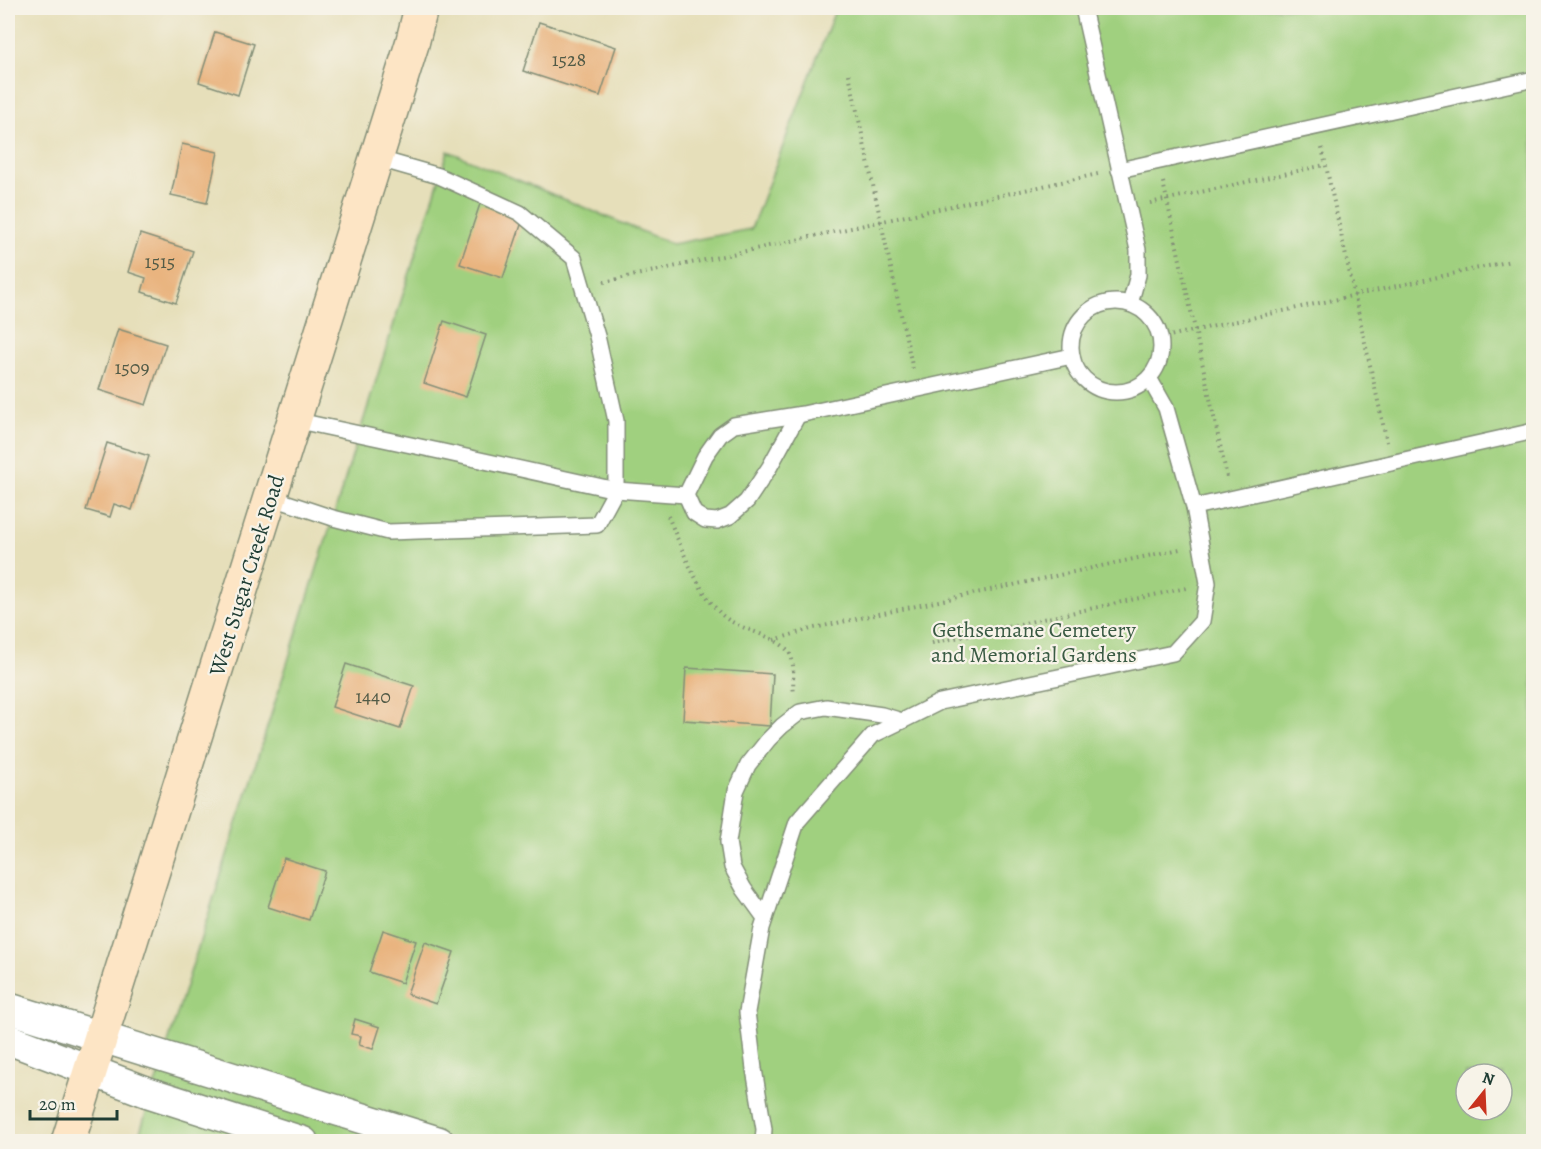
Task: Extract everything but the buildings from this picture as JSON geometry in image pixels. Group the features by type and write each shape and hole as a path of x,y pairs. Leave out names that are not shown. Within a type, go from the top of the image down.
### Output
{"main road":[{"name":"West Sugar Creek Road","path":"68,1142 421,8"}],"street":[{"path":"8,1008 439,1142"},
{"path":"8,1039 147,1092 303,1142"}],"lane":[{"path":"1083,8 1138,250 1138,275 1130,304"},
{"path":"1119,170 1533,79"},
{"path":"270,497 333,518 388,532 597,525 616,490 616,421 597,336 574,258 520,213 439,176 376,158"},
{"path":"1107,303 1130,304 1144,311 1155,323 1160,338 1161,353 1157,366 1149,378 1138,387 1125,392 1111,392 1097,388 1085,380 1072,356 1072,340 1077,325 1086,313 1107,303"},
{"path":"798,415 747,501 730,516 717,521 705,520 694,513 686,495 705,456 720,435 734,425 798,415 1072,356"},
{"path":"763,1142 764,1129 747,1012 762,928 797,822 873,735 940,702 1173,653 1202,621 1208,583 1194,507 1166,408 1149,378"},
{"path":"294,420 616,490 686,495"},
{"path":"1194,507 1533,431"},
{"path":"765,918 744,889 732,867 728,842 736,791 748,765 768,740 800,712 826,707 882,715 902,721"}],"path":[{"path":"849,74 918,389"},
{"path":"1317,126 1391,462"},
{"path":"1159,161 1232,499"},
{"path":"1128,207 1325,165"},
{"path":"583,286 1119,170"},
{"path":"1160,338 1511,261"},
{"path":"658,493 686,558 708,599 722,616 736,625 774,640 786,648 792,657 794,695 800,712"},
{"path":"774,640 814,628 1201,544"},
{"path":"932,643 1208,583"}],"green space":[{"name":"Gethsemane Cemetery and Memorial Gardens","path":"836,8 1533,8 1533,1141 137,1142 448,151 672,244 751,229"}]}
